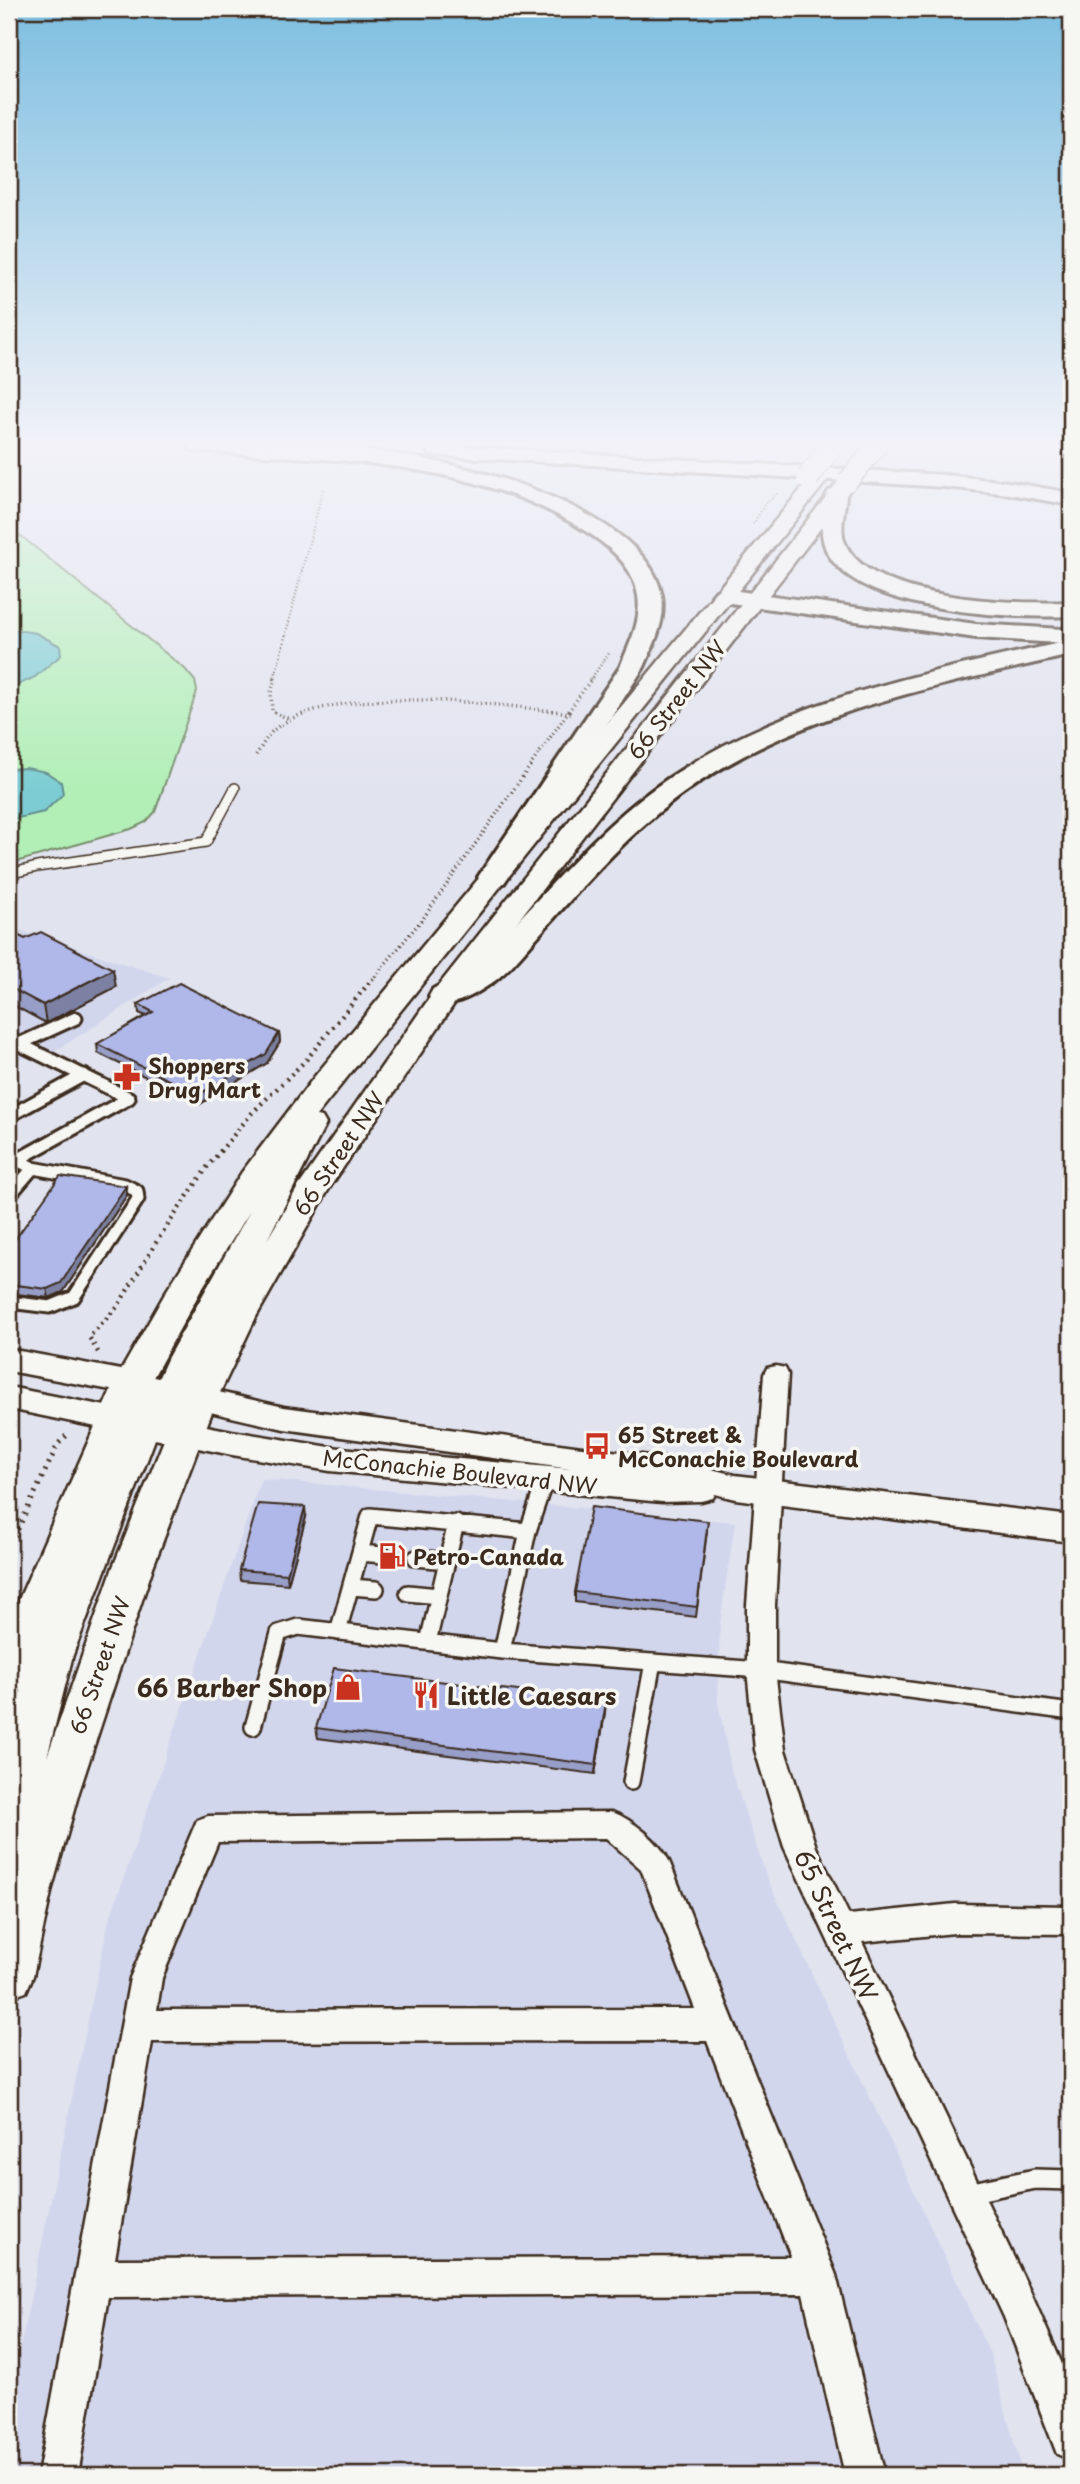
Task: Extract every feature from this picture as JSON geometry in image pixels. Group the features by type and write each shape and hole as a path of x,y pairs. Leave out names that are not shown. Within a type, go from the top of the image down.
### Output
{"highway":[{"path":"493,877 632,667 647,632 651,605 636,561"},
{"path":"845,561 848,566 866,576 915,595 961,605 1032,610 1071,608"},
{"path":"724,596 976,631 1071,636"},
{"path":"444,996 486,972 617,835 650,805 694,772 735,749 774,731 868,698 1071,648"}],"main road":[{"name":"66 Street NW","path":"9,1976 26,1902 57,1792 133,1567 172,1402 186,1357 299,1153 326,1083 753,561"},
{"name":"66 Street NW","path":"172,1402 239,1317 290,1226 444,996 754,599 778,561"},
{"path":"9,1677 32,1614 128,1422 142,1406 172,1402"},
{"path":"26,1902 23,1770 28,1738 52,1655 128,1422"}],"street":[{"path":"9,1360 172,1402"},
{"name":"65 Street NW","path":"776,1374 761,1605 761,1670 770,1750 783,1798 800,1847 1047,2373 1071,2440"},
{"path":"9,1398 128,1422"},
{"name":"McConachie Boulevard NW","path":"172,1402 330,1459 662,1490 735,1487"},
{"name":"McConachie Boulevard NW","path":"172,1402 672,1471 735,1487 1071,1529"},
{"path":"58,2475 146,1978 208,1829 612,1825 653,1861 817,2276 865,2475"},
{"path":"840,1931 913,1920 970,1916 1071,1920"},
{"path":"138,2026 718,2025"},
{"path":"93,2278 817,2276"}],"lane":[{"path":"9,874 37,867 206,842 235,788"},
{"path":"12,1043 76,1018"},
{"path":"11,1160 129,1098 12,1043"},
{"path":"9,1116 84,1075"},
{"path":"9,1302 48,1309 62,1305 74,1297 138,1199 137,1191 125,1185 33,1168 11,1160"},
{"path":"9,1196 33,1168"},
{"path":"502,1651 528,1531 545,1480"},
{"path":"338,1632 370,1516 528,1531"},
{"path":"428,1642 456,1523"},
{"path":"360,1553 383,1555"},
{"path":"416,1558 447,1561"},
{"path":"351,1587 376,1590"},
{"path":"408,1593 439,1596"},
{"path":"253,1727 279,1633 298,1627 502,1651 761,1670 1071,1712"},
{"path":"631,1782 653,1662"},
{"path":"964,2194 1035,2179 1071,2180"}],"path":[{"path":"289,720 272,711 271,694 305,561"},
{"path":"256,755 270,731 315,710 340,706 393,701 472,704 599,716"},
{"path":"98,1352 89,1337 118,1306 157,1241 208,1166 252,1113 306,1059 424,917 538,757"},
{"path":"11,1544 58,1444 67,1437"}],"shaded area":[{"path":"9,927 169,978 54,1052 9,1061"},
{"path":"261,1479 735,1522 720,1623 718,1703 732,1773 767,1878 990,2354 1023,2475 9,2475 9,2402 108,1924"}],"green space":[{"path":"9,561 52,561 185,669 195,681 197,691 155,812 146,822 131,829 9,864"}],"water":[{"path":"9,629 36,633 60,646 61,655 35,677 9,689 9,664 17,653 9,650"},
{"path":"26,768 46,772 61,782 63,794 44,812 9,820 9,769"}],"building":[{"path":"9,931 25,939 41,932 113,969 43,1005 9,987"},
{"path":"179,983 279,1033 266,1054 198,1095 97,1044 153,1012 138,1004"},
{"path":"60,1176 126,1186 61,1283 47,1289 9,1284 9,1248"},
{"path":"258,1504 305,1507 287,1574 239,1570"},
{"path":"591,1507 708,1521 697,1607 575,1592"},
{"path":"334,1668 606,1702 596,1765 316,1728"}],"place":[{"name":"Shoppers Drug Mart","path":"127,1077"},
{"name":"65 Street & McConachie Boulevard","path":"597,1446"},
{"name":"Petro-Canada","path":"392,1556"},
{"name":"66 Barber Shop","path":"348,1687"},
{"name":"Little Caesars","path":"426,1695"}]}
